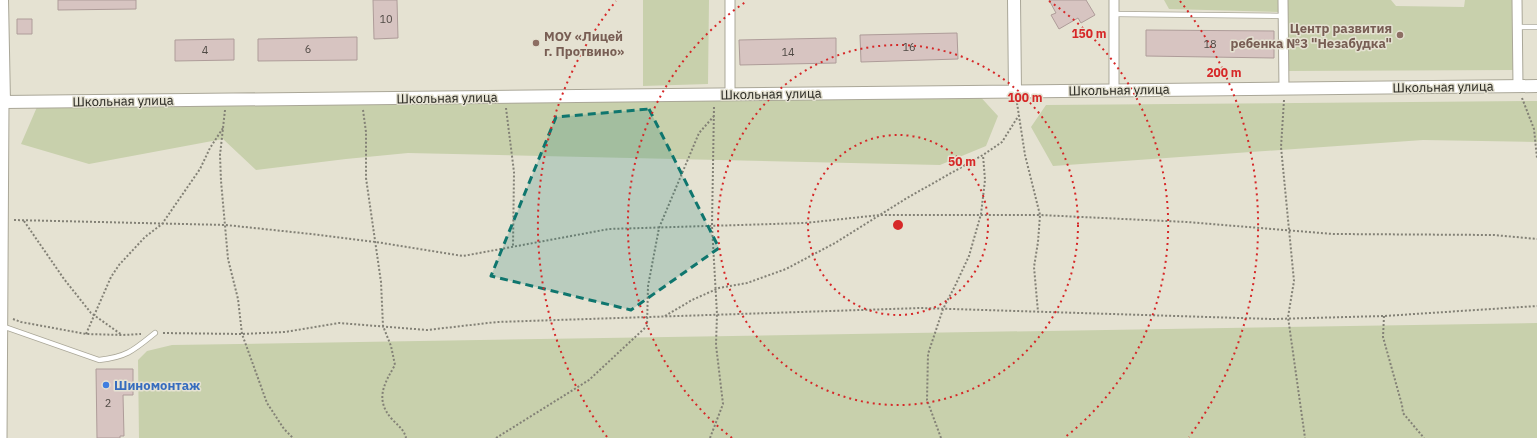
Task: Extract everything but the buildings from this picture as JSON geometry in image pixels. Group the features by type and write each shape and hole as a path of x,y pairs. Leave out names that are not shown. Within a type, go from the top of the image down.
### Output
{"street":[{"path":"2,0 4,102 2,192 3,314 1,326 2,438"},
{"path":"730,0 730,95"},
{"path":"1014,0 1015,92"},
{"path":"1114,0 1114,90"},
{"path":"1283,0 1284,89"},
{"path":"1517,0 1518,86"},
{"name":"Школьная улица","path":"4,102 1537,86"}],"lane":[{"path":"1114,14 1284,16"},
{"path":"1517,27 1537,27"},
{"path":"1,326 98,360 114,359 132,352 155,333"}],"path":[{"path":"1518,86 1534,129 1537,158"},
{"path":"1284,89 1281,147 1294,281 1288,317 1305,438"},
{"path":"1015,92 1025,155 1040,215 1034,267 1038,312"},
{"path":"710,438 723,404 716,345 717,314 712,226 715,95"},
{"path":"505,97 514,172 513,247"},
{"path":"361,99 366,132 366,178 381,282 383,326 392,346 395,365 384,383 382,402 391,418 404,431 406,438"},
{"path":"227,100 220,162 221,181 228,259 238,299 242,334 267,403 284,429 293,438"},
{"path":"664,317 692,300 716,289 747,283 786,269 835,242 1002,142 1019,115"},
{"path":"496,438 589,380 647,326 648,286 660,228 682,171 700,133 714,116"},
{"path":"86,334 111,277 119,265 145,237 162,224 200,169 210,148 223,127"},
{"path":"941,438 927,400 928,354 942,309 969,256 982,214 985,180 983,154"},
{"path":"3,220 226,225 376,242 462,256 609,229 805,223 880,215 1040,215 1187,222 1333,234 1494,235 1537,239"},
{"path":"24,220 64,279 91,313 123,335"},
{"path":"3,314 21,322 86,334 123,335 155,333 242,334 285,332 339,323 427,330 497,322 717,314 942,309 1273,318 1384,316 1537,306"},
{"path":"1384,316 1383,337 1403,413 1424,438"}],"highlighted area":[{"path":"649,109 719,248 631,310 491,276 556,117"}],"green space":[{"path":"643,0 709,0 708,84 643,86"},
{"path":"1164,0 1279,0 1279,12 1169,9"},
{"name":"Центр развития ребенка №3 \"Незабудка\"","path":"1286,0 1391,0 1396,6 1464,7 1465,0 1512,0 1513,70 1287,71"},
{"path":"976,92 998,116 986,146 940,165 408,153 256,170 223,139 89,164 21,144 37,107"},
{"path":"1537,101 1537,142 1423,140 1053,166 1031,127 1046,105"},
{"path":"1537,323 1537,438 139,438 138,360 147,351 172,345"}],"place":[{"name":"Центр развития ребенка №3 \"Незабудка\"","path":"1400,35"},
{"name":"МОУ «Лицей г. Протвино»","path":"536,43"},
{"name":"Шиномонтаж","path":"106,385"}]}
